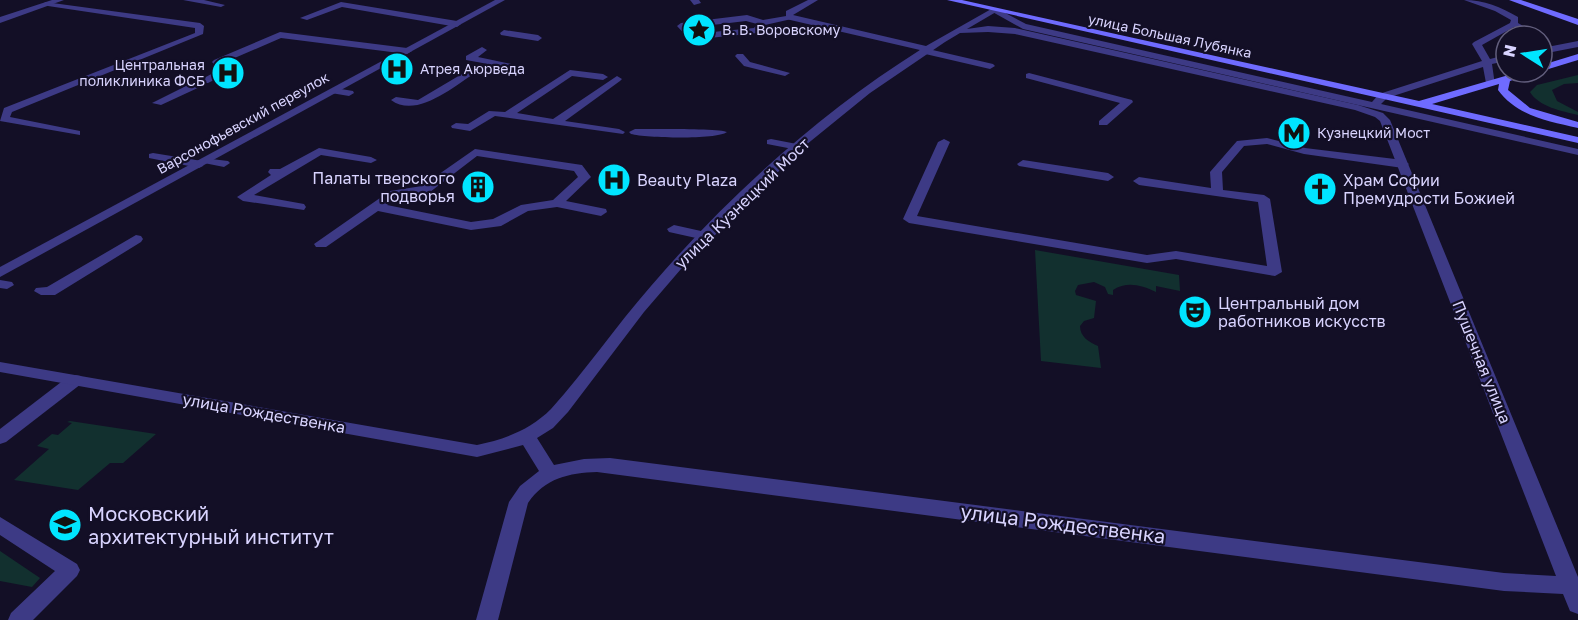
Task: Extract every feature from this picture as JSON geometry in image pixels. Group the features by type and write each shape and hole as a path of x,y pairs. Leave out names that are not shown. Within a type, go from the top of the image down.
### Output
{"main road":[{"name":"улица Большая Лубянка","path":"951,0 1578,140"},
{"path":"1513,0 1578,22"},
{"path":"1554,64 1578,57"},
{"path":"1421,104 1494,82"},
{"path":"1504,84 1503,90 1508,98 1518,105 1552,119 1578,126"}],"street":[{"path":"0,20 60,0"},
{"path":"187,0 220,5"},
{"name":"Варсонофьевский переулок","path":"2,281 203,162 407,51 458,26 501,0"},
{"path":"792,18 789,13 814,0"},
{"path":"1468,0 1507,13 1515,19 1514,24"},
{"path":"48,4 200,26 199,34 8,110 4,119 76,133"},
{"path":"304,18 341,4 458,26"},
{"path":"993,10 1023,26 1578,152"},
{"name":"улица Кузнецкий Мост","path":"529,440 559,412 640,308 705,236 798,147 847,105 926,50 993,10"},
{"path":"762,23 757,30 724,37 690,37 681,26 710,19 747,18 762,23 792,18 990,66"},
{"name":"Пушечная улица","path":"948,36 978,29 1016,31 1358,108 1379,115 1385,120 1576,593"},
{"path":"494,43 506,34 538,38"},
{"path":"157,103 225,71 217,63 280,35 407,51"},
{"path":"1491,83 1487,62 1477,44 1494,35"},
{"path":"1554,40 1578,44"},
{"path":"1554,49 1578,44"},
{"path":"482,50 469,58 516,66"},
{"path":"740,56 747,64 785,73"},
{"path":"1375,105 1383,96 1494,61"},
{"path":"396,100 420,104 471,71"},
{"path":"507,115 570,72 603,77"},
{"path":"1029,76 1128,102 1103,123"},
{"path":"556,122 617,79"},
{"path":"335,91 349,93"},
{"path":"456,126 470,128 493,113 619,132"},
{"path":"635,132 688,134 721,132"},
{"path":"944,141 909,219 1147,259 1176,255 1275,272 1264,199 1139,181"},
{"path":"1217,193 1216,172 1241,143 1267,141 1304,151 1403,164"},
{"path":"771,142 798,147"},
{"path":"300,207 243,196 278,173 319,151 371,160"},
{"path":"321,244 394,194 426,189 475,152 578,168 585,177 557,203"},
{"path":"153,156 224,163"},
{"path":"1023,164 1108,177"},
{"path":"376,207 471,226 496,223 525,208 557,203 601,212"},
{"path":"674,229 705,236"},
{"path":"41,291 50,292 136,239"},
{"name":"улица Рождественка","path":"0,367 477,451 529,440"},
{"path":"0,438 75,380"},
{"path":"487,620 519,502 525,490 550,473 529,440"},
{"name":"улица Рождественка","path":"550,473 585,464 610,465 1576,593"},
{"path":"0,525 70,570 19,620"}],"green space":[{"path":"1578,75 1578,83 1564,84 1552,90 1557,101 1578,112 1578,115 1545,105 1530,92 1537,85 1554,84 1554,81"},
{"path":"1035,250 1179,275 1180,291 1156,286 1156,292 1129,285 1113,290 1113,295 1108,294 1105,287 1094,282 1078,285 1076,295 1096,301 1094,318 1084,321 1080,330 1088,341 1098,346 1101,368 1041,361"},
{"path":"67,422 156,434 123,463 110,463 78,490 14,480 49,449 37,446 52,434 58,435 72,423"},
{"path":"0,551 40,578 32,587 0,581"}],"place":[{"name":"В. В. Воровскому","path":"699,30"},
{"name":"Атрея Аюрведа","path":"397,69"},
{"name":"Центральная поликлиника ФСБ","path":"228,73"},
{"name":"Кузнецкий Мост","path":"1294,133"},
{"name":"Beauty Plaza","path":"614,180"},
{"name":"Палаты тверского подворья","path":"478,187"},
{"name":"Храм Софии Премудрости Божией","path":"1320,189"},
{"name":"Центральный дом работников искусств","path":"1195,312"},
{"name":"Московский архитектурный институт","path":"65,525"}]}
